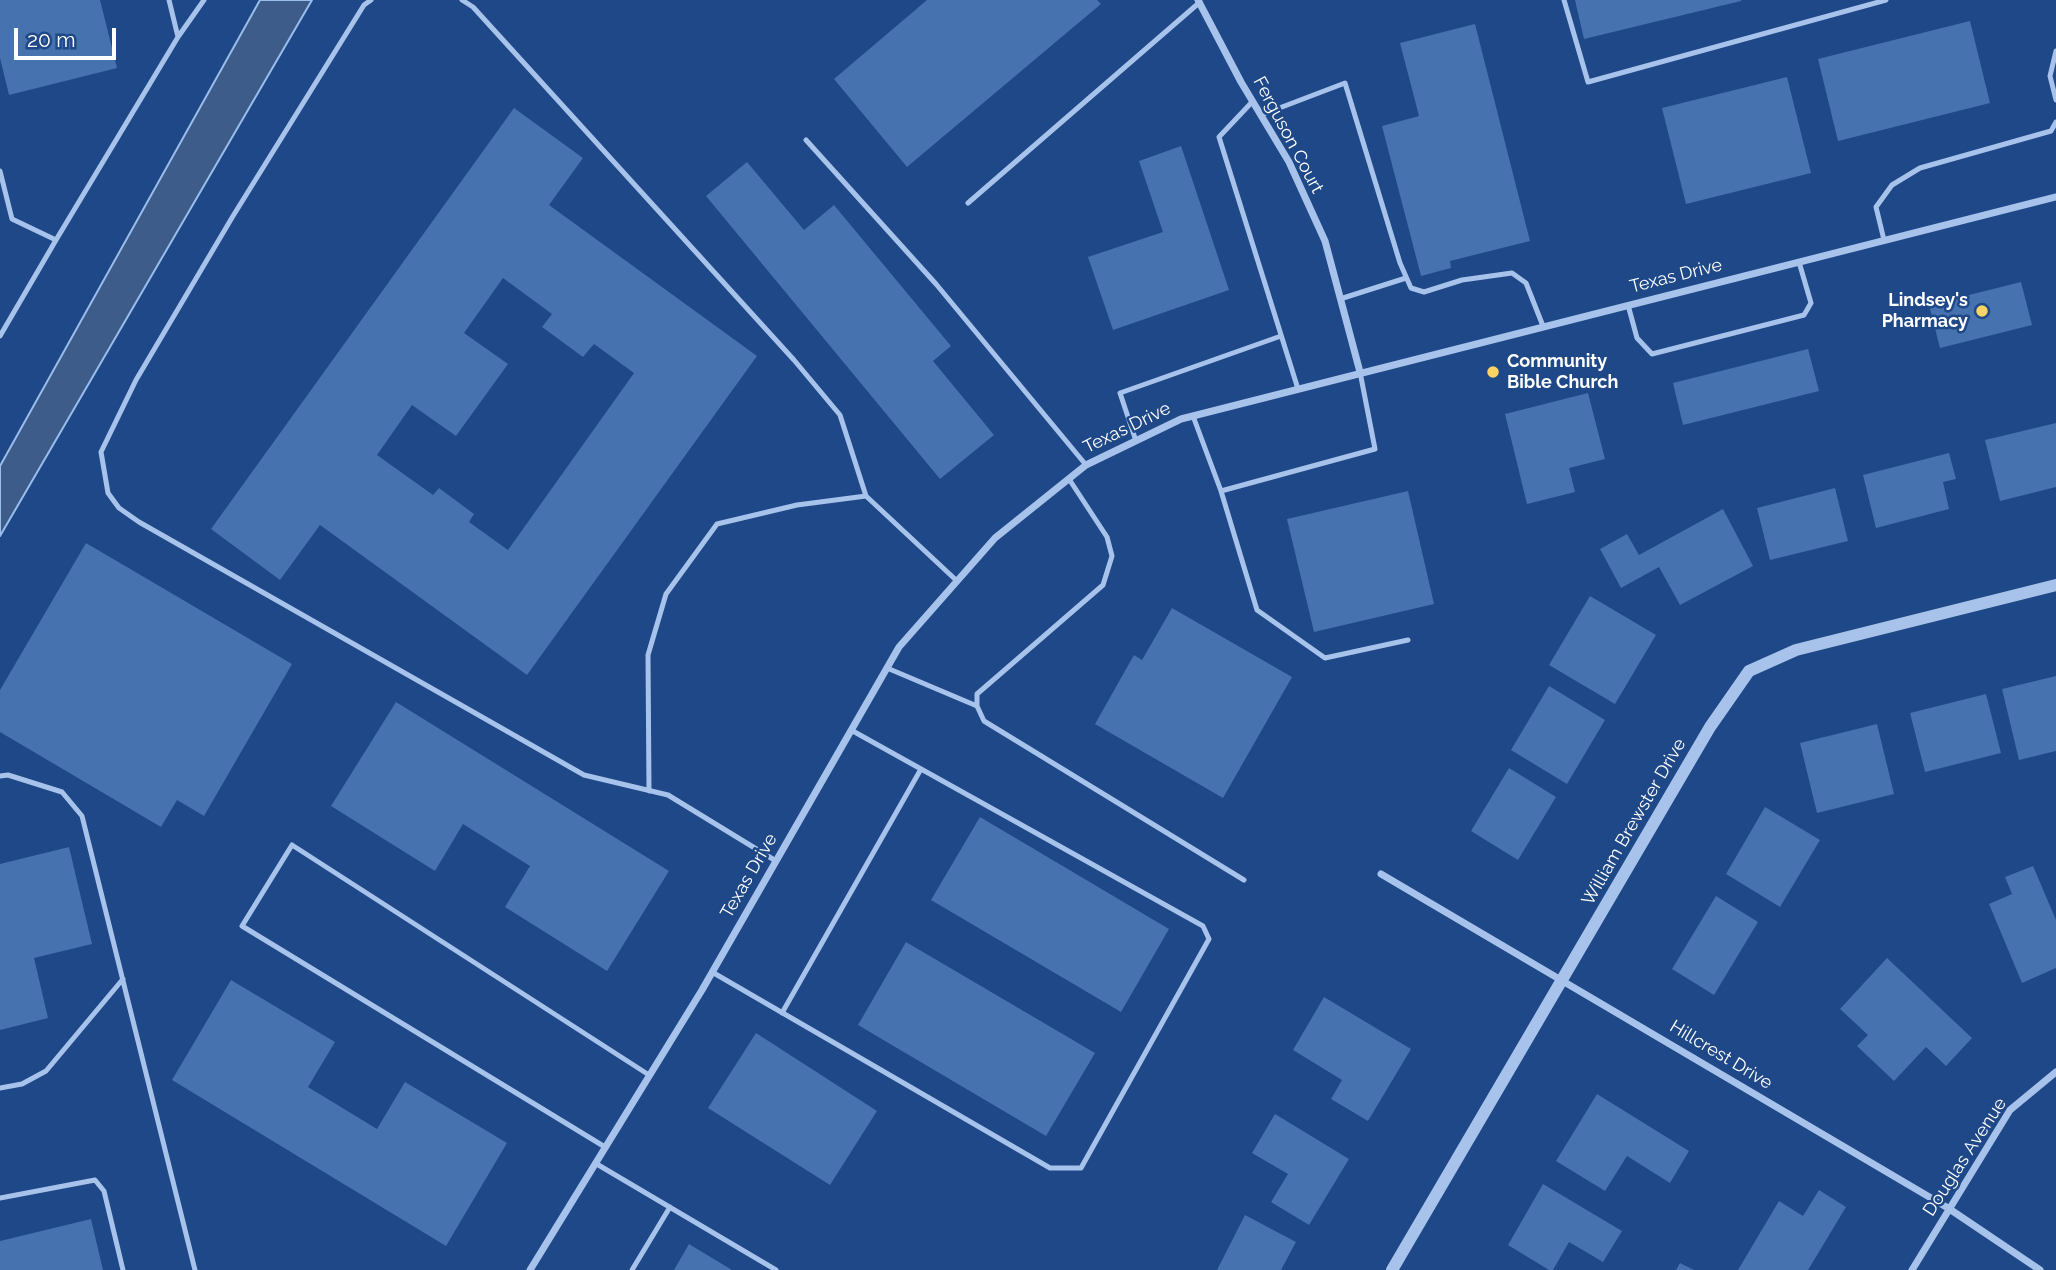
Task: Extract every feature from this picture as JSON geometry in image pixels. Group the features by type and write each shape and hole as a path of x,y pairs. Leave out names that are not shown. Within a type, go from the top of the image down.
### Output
{"street":[{"name":"Ferguson Court","path":"1199,1 1289,162 1325,242 1360,372"},
{"name":"Texas Drive","path":"530,1270 712,972 900,647 995,538 1086,465 1193,416 2056,197"},
{"name":"William Brewster Drive","path":"1392,1270 1710,727 1749,671 1796,650 2056,585"},
{"name":"Hillcrest Drive","path":"1381,874 1948,1208 2040,1270"},
{"name":"Douglas Avenue","path":"1912,1270 2010,1111 2056,1072"}],"lane":[{"path":"169,0 178,37"},
{"path":"0,336 178,37 204,0"},
{"path":"371,0 363,5 136,380 101,452 108,493 120,508 139,522 584,775 668,796 776,861"},
{"path":"462,0 482,17 841,415 866,496 957,581"},
{"path":"1564,0 1588,82 1886,0"},
{"path":"968,203 1199,1"},
{"path":"2056,51 2050,76 2056,100"},
{"path":"1261,115 1345,83 1406,278 1412,288 1424,292 1462,280 1512,272 1526,283 1543,326"},
{"path":"1253,101 1219,137 1298,389"},
{"path":"1884,240 1876,206 1892,185 1920,168 2051,131 2056,122"},
{"path":"806,140 944,294 1086,465"},
{"path":"0,171 12,219 56,240"},
{"path":"1628,305 1637,338 1652,354 1804,316 1811,303 1798,261"},
{"path":"1340,299 1406,278"},
{"path":"1136,441 1120,393 1281,336"},
{"path":"1221,491 1375,449 1360,372"},
{"path":"1193,416 1221,491 1257,610 1325,658 1408,640"},
{"path":"1069,479 1107,537 1112,556 1103,584 977,694 977,706 984,721 1244,880"},
{"path":"649,791 648,655 666,594 717,524 797,505 866,496"},
{"path":"887,668 977,706"},
{"path":"712,972 1050,1168 1081,1168 1209,939 1203,926 851,730"},
{"path":"782,1013 921,769"},
{"path":"0,776 8,775 62,792 82,816 195,1270"},
{"path":"605,1147 242,926 292,845 649,1075"},
{"path":"0,1088 22,1084 46,1071 123,979"},
{"path":"596,1163 776,1270"},
{"path":"0,1198 95,1180 104,1191 123,1270"},
{"path":"632,1270 670,1207"}],"water":[{"path":"260,0 312,0 0,536 0,466"}],"building":[{"path":"0,0 100,0 117,68 9,95 0,58"},
{"path":"927,0 1097,0 1101,4 907,167 834,79"},
{"path":"1575,0 1741,0 1741,1 1584,39"},
{"path":"1970,21 1990,103 1838,141 1818,59"},
{"path":"1475,24 1530,241 1450,261 1451,268 1421,276 1382,126 1419,116 1400,43"},
{"path":"1787,77 1811,173 1686,204 1662,108"},
{"path":"514,108 583,158 549,205 757,356 527,675 320,525 280,580 211,529","holes":["503,278 552,314 542,327 583,357 594,344 634,373 508,550 469,522 474,514 439,488 433,495 377,455 412,405 456,436 508,364 464,333"]},
{"path":"1181,146 1229,290 1113,330 1088,257 1163,232 1139,161"},
{"path":"747,162 804,230 834,205 951,346 933,361 994,435 940,479 706,196"},
{"path":"2021,282 2032,325 1940,348 1929,305"},
{"path":"1808,349 1819,391 1683,425 1673,383"},
{"path":"1588,393 1605,459 1569,468 1575,492 1527,504 1505,414"},
{"path":"2056,423 2056,487 2000,501 1985,440"},
{"path":"1949,453 1956,479 1943,482 1949,509 1876,528 1863,475"},
{"path":"1835,488 1848,541 1770,560 1757,508"},
{"path":"1408,491 1434,604 1314,632 1287,519"},
{"path":"1723,509 1753,566 1680,605 1659,567 1621,588 1600,549 1627,534 1639,555"},
{"path":"86,543 292,664 204,816 177,800 161,827 0,732 0,690"},
{"path":"1590,596 1656,635 1615,704 1549,665"},
{"path":"1172,608 1292,677 1223,798 1095,724 1134,655 1142,660"},
{"path":"2056,676 2056,751 2019,760 2002,689"},
{"path":"1549,686 1605,720 1567,784 1511,750"},
{"path":"1986,694 2001,753 1925,772 1910,713"},
{"path":"396,702 669,871 607,971 505,907 530,866 463,824 435,871 331,806"},
{"path":"1877,724 1894,794 1817,813 1800,743"},
{"path":"1509,768 1556,797 1518,860 1471,831"},
{"path":"1765,807 1820,840 1780,907 1726,874"},
{"path":"980,817 1169,929 1121,1012 931,900"},
{"path":"69,847 92,944 34,958 48,1018 0,1030 0,864"},
{"path":"2033,866 2056,920 2056,968 2022,983 1989,904 2012,894 2005,877"},
{"path":"1716,896 1758,922 1714,995 1672,969"},
{"path":"906,942 1095,1053 1046,1136 858,1025"},
{"path":"1887,958 1972,1038 1946,1066 1926,1047 1894,1081 1857,1046 1868,1035 1840,1009"},
{"path":"231,980 335,1042 308,1087 377,1129 405,1082 507,1143 446,1246 172,1080"},
{"path":"1324,997 1411,1049 1368,1121 1331,1099 1342,1080 1293,1050"},
{"path":"756,1033 877,1111 830,1185 708,1108"},
{"path":"1597,1094 1689,1151 1670,1183 1627,1156 1605,1191 1556,1161"},
{"path":"1275,1114 1349,1159 1309,1225 1271,1202 1288,1174 1252,1153"},
{"path":"1543,1184 1622,1231 1603,1262 1569,1242 1553,1270 1549,1270 1508,1245"},
{"path":"1819,1190 1846,1207 1808,1270 1738,1270 1779,1201 1803,1216"},
{"path":"1245,1215 1296,1242 1281,1270 1217,1270"},
{"path":"91,1219 103,1270 0,1270 0,1241"},
{"path":"689,1244 732,1270 674,1270"},
{"path":"1680,1263 1694,1270 1676,1270"}],"place":[{"name":"Lindsey's Pharmacy","path":"1982,311"},
{"name":"Community Bible Church","path":"1493,372"}]}
